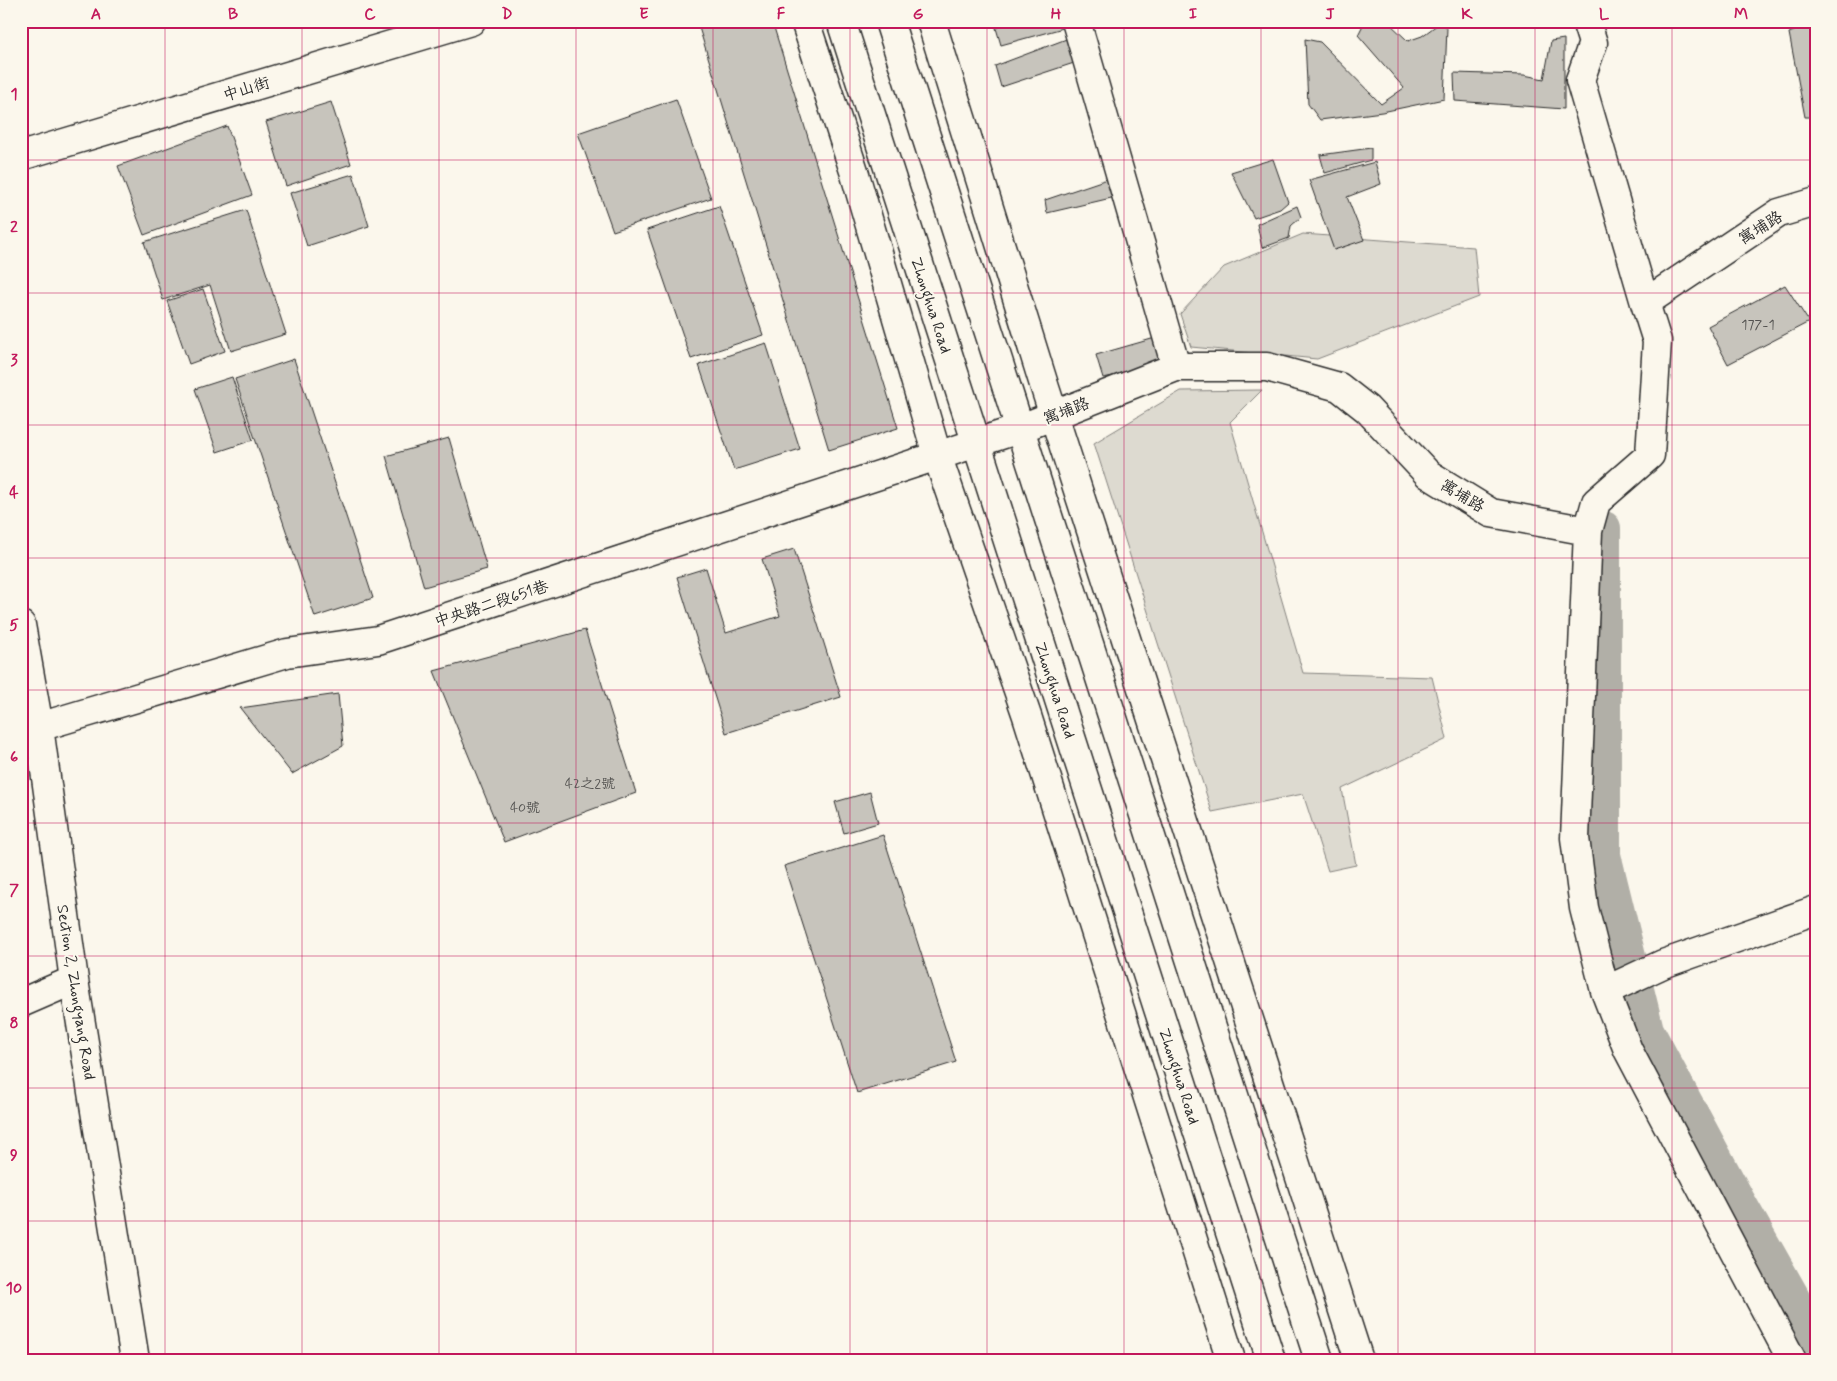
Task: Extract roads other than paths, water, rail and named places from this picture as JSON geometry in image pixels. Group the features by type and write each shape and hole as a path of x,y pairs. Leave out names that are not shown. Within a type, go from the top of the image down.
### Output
{"main road":[{"name":"中山街","path":"21,156 472,21"},
{"path":"805,21 854,171 937,455 1027,716 1231,1360"},
{"name":"Zhonghua Road","path":"841,21 1271,1360"},
{"path":"889,21 1318,1360"},
{"path":"931,21 1054,416 1359,1360"},
{"path":"1076,21 1176,367"},
{"path":"1586,21 1593,43 1580,80 1657,341 1650,455 1596,502 1588,531 1575,838 1584,908 1605,991 1628,1050 1792,1360"},
{"name":"寓埔路","path":"1645,302 1779,213 1816,202"},
{"name":"寓埔路","path":"937,455 1054,416 1176,367 1267,367 1339,386 1367,410 1428,474 1492,513 1588,531"},
{"name":"中央路二段651巷","path":"39,727 287,652 378,640 937,455"},
{"name":"Section 2, Zhongyang Road","path":"21,625 39,727 74,980 135,1360"},
{"path":"1605,991 1663,964 1816,910"},
{"path":"21,1003 74,980"}],"waterway":[{"path":"1604,528 1604,855 1647,1030 1738,1200 1816,1338"}]}
